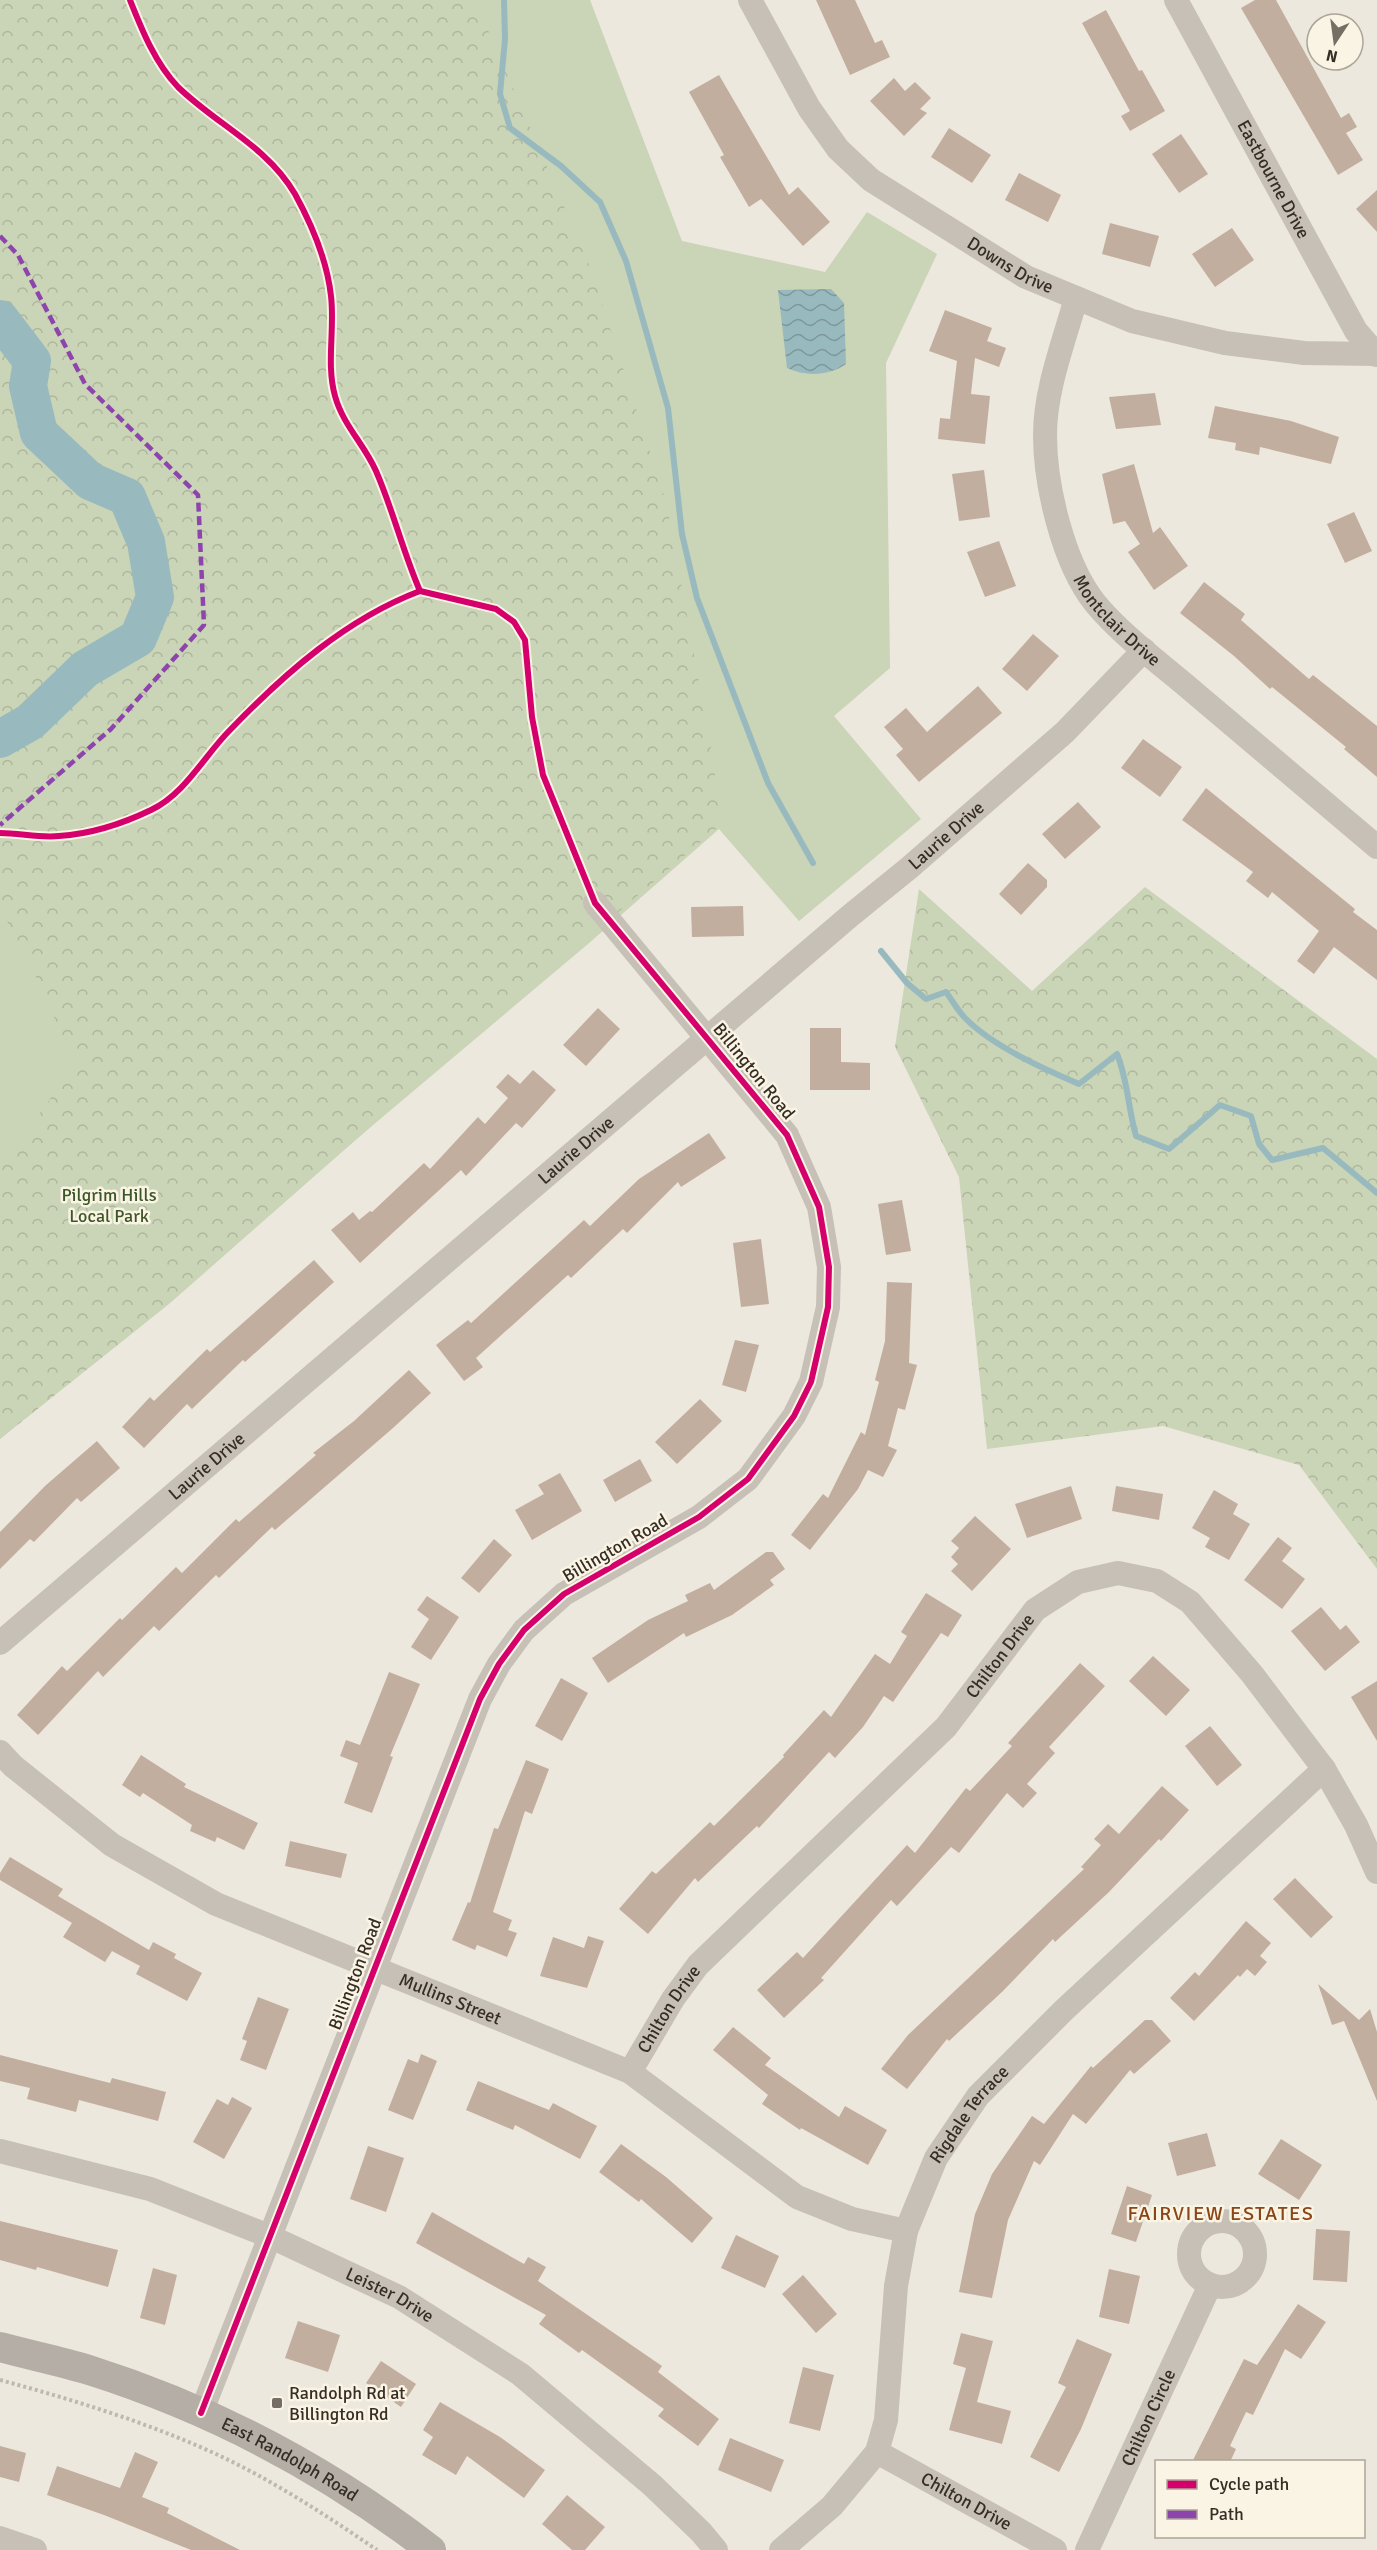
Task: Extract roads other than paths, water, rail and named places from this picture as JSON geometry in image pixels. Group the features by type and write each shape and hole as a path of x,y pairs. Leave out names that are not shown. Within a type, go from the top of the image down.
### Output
{"main road":[{"name":"East Randolph Road","path":"0,2347 89,2370 201,2412 285,2452 389,2517 431,2550"}],"street":[{"name":"Downs Drive","path":"750,0 809,108 838,149 871,180 1026,277 1132,321 1225,343 1304,353 1377,354"},
{"name":"Eastbourne Drive","path":"1176,0 1356,331 1377,354"},
{"name":"Montclair Drive","path":"1076,298 1049,396 1045,433 1046,472 1063,539 1095,603 1144,650 1377,847"},
{"name":"Laurie Drive","path":"0,1643 1065,732 1144,650"},
{"name":"Billington Road","path":"201,2412 480,1699 499,1664 524,1630 564,1594 699,1517 748,1479 794,1416 811,1382 828,1307 829,1268 819,1207 787,1135 595,903"},
{"name":"Chilton Drive","path":"630,2072 673,1999 698,1965 946,1727 1035,1610 1078,1581 1118,1573 1156,1581 1190,1602 1252,1674 1324,1769 1356,1825 1377,1872"},
{"name":"Mullins Street","path":"0,1752 14,1766 112,1845 216,1904 374,1966 630,2072 797,2197 852,2219 906,2231"},
{"name":"Rigdale Terrace","path":"781,2550 832,2506 877,2452 886,2421 896,2286 906,2231 936,2158 978,2096 1064,2010 1324,1769"},
{"name":"Leister Drive","path":"0,2151 150,2189 269,2236 399,2297 520,2374 652,2485 701,2532 716,2550"},
{"name":"Chilton Circle","path":"1087,2550 1210,2285"},
{"name":"Chilton Drive","path":"877,2452 1056,2550"},
{"path":"0,2538 35,2550"}],"water":[{"path":"831,289 844,303 846,364 832,371 817,374 802,373 787,368 778,290"}],"waterway":[{"path":"504,0 505,39 500,94 510,128 561,166 600,202 626,261 668,408 682,534 697,598 768,783 813,863"},
{"path":"0,319 32,361 28,386 39,433 90,481 127,497 146,542 155,597 138,638 85,669 30,722 0,739"},
{"path":"881,951 907,983 926,999 946,992 965,1018 989,1038 1019,1056 1065,1078 1079,1084 1117,1054 1136,1136 1169,1149 1220,1105 1251,1116 1259,1144 1272,1160 1323,1148 1377,1193"}],"place":[{"name":"Randolph Rd at Billington Rd","path":"277,2403"}],"district":[{"name":"FAIRVIEW ESTATES","path":"1221,2213"}],"park label":[{"name":"Pilgrim Hills Local Park","path":"109,1205"}]}
